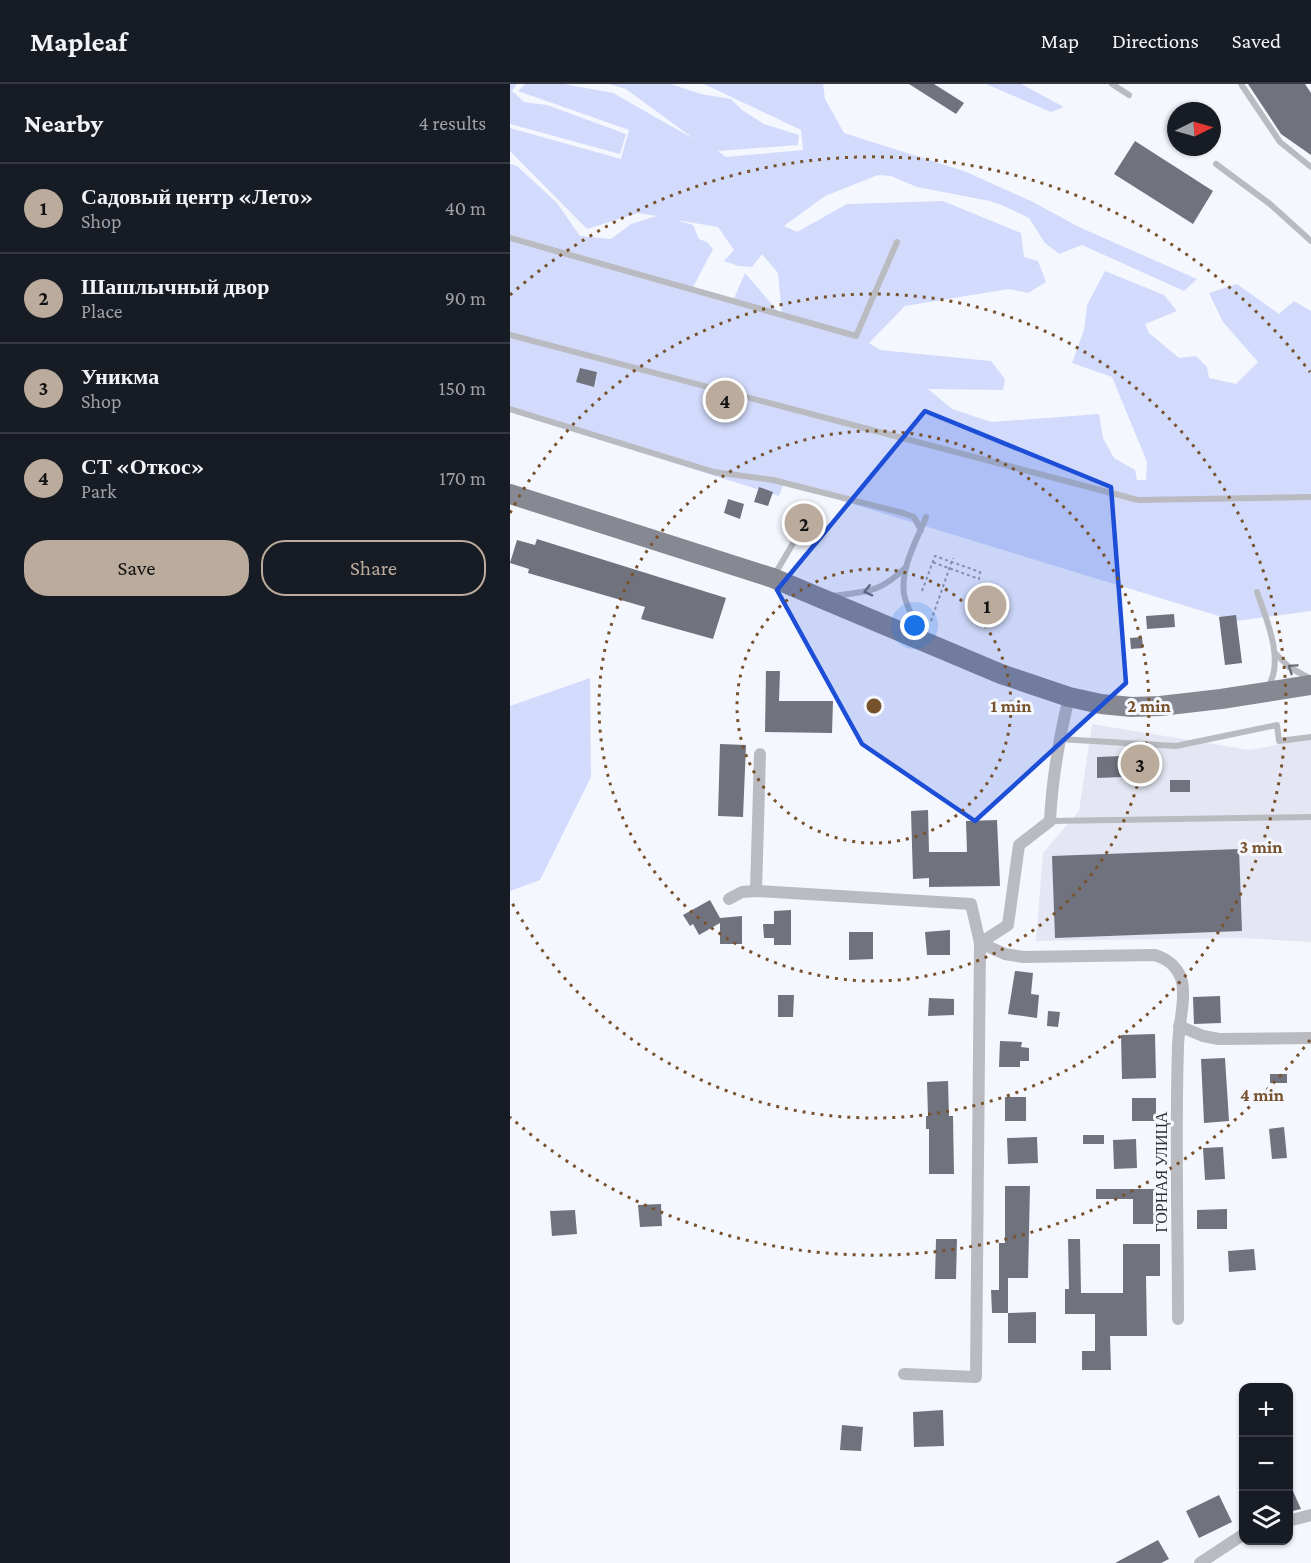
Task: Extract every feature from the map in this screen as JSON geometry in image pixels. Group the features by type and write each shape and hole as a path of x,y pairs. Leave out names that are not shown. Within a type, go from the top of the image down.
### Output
{"main road":[{"path":"510,494 774,578 1001,674 1070,697 1101,704 1132,707 1221,699 1311,686"}],"street":[{"path":"980,943 1008,925 1019,845 1050,821 1052,778 1070,697"},
{"path":"756,891 760,754"},
{"path":"729,899 742,892 756,891 971,904 980,943 976,1377 904,1374"},
{"name":"ГОРНАЯ УЛИЦА","path":"980,943 1005,954 1023,957 1155,955 1165,958 1175,967 1183,990 1178,1045 1178,1319"},
{"path":"1179,1026 1203,1036 1219,1039 1311,1038"},
{"path":"1293,1520 1311,1515"},
{"path":"1200,1563 1239,1537"}],"lane":[{"path":"1112,84 1129,95"},
{"path":"1241,84 1280,142 1311,167"},
{"path":"1216,164 1270,204 1311,240"},
{"path":"510,238 856,336 897,242"},
{"path":"510,335 1138,500 1311,497"},
{"path":"510,409 714,472 773,480 903,513 914,517 921,530"},
{"path":"924,640 907,606 903,584 906,567 926,517"},
{"path":"774,578 795,540"},
{"path":"823,597 867,592 883,586 906,567"},
{"path":"1257,592 1275,654 1274,678 1262,693"},
{"path":"1275,654 1288,667 1311,679"},
{"path":"1059,739 1176,746 1277,725 1279,741 1311,737"},
{"path":"1050,821 1311,817"}],"path":[{"path":"922,591 932,562 935,556 980,572 979,579 932,562"},
{"path":"931,621 953,558"}],"highlighted area":[{"path":"925,411 1111,487 1126,683 975,821 862,744 777,590"}],"shaded area":[{"path":"510,84 517,84 512,91 524,102 547,105 626,134 620,154 510,124"},
{"path":"525,84 564,84 613,93 694,139 626,89 609,84 671,84 701,94 731,99 742,110 764,124 799,135 798,145 718,151 726,157 803,150 801,130 704,84 823,84 825,99 844,133 964,171 1033,202 1079,227 1197,279 1184,291 1082,245 1059,254 1045,243 1029,218 1004,206 990,201 917,187 891,176 878,175 825,196 784,226 797,232 847,204 943,201 1021,233 1024,257 1038,261 1046,282 1028,293 1009,289 905,306 869,343 880,350 991,361 1005,379 1003,390 928,389 952,409 991,422 1099,414 1103,438 1114,458 1135,470 1137,480 1146,480 1147,462 1112,377 1072,363 1084,330 1087,305 1105,271 1164,295 1177,311 1145,324 1149,333 1179,358 1196,356 1207,367 1209,378 1236,384 1258,362 1223,322 1209,293 1237,284 1279,314 1294,301 1311,311 1311,611 1235,621 784,483 779,496 510,412 510,164 517,166 557,203 580,236 611,239 631,224 656,216 638,213 587,229 510,151 510,128 621,159 629,130 518,91","holes":["676,220 718,227 734,250 724,261 738,266 752,267 762,254 778,273 782,316 745,273 732,303 691,291 713,249 707,242 699,239 693,225"]},
{"path":"986,84 1021,84 1064,107 1051,112"},
{"path":"590,678 591,777 540,880 510,891 510,706"},
{"path":"1092,724 1250,750 1311,738 1311,942 1238,938 1036,941 1043,853 1079,811"}],"building":[{"path":"909,84 934,84 964,103 956,114"},
{"path":"1248,84 1305,84 1311,93 1311,155 1281,134"},
{"path":"1135,141 1213,191 1193,224 1114,174"},
{"path":"580,368 597,372 594,387 576,382"},
{"path":"759,487 773,492 768,506 754,502"},
{"path":"728,499 744,504 740,519 724,513"},
{"path":"795,511 818,518 813,535 790,528"},
{"path":"537,539 726,598 713,639 641,619 645,607 528,573 529,569 510,563 517,540 535,545"},
{"path":"1174,614 1175,627 1147,629 1146,616"},
{"path":"1236,615 1242,663 1225,665 1219,617"},
{"path":"1142,637 1143,648 1131,649 1130,638"},
{"path":"766,671 780,671 779,701 833,701 832,733 765,732"},
{"path":"720,744 746,745 743,817 718,816"},
{"path":"1122,756 1122,777 1097,778 1097,757"},
{"path":"1170,780 1190,780 1190,792 1170,792"},
{"path":"928,810 929,852 967,852 966,821 997,820 1000,886 929,887 929,878 913,879 911,811"},
{"path":"1239,849 1242,931 1055,938 1052,856"},
{"path":"710,900 720,918 742,916 742,944 720,944 720,923 699,935 693,924 690,926 683,915"},
{"path":"791,910 791,945 774,945 774,938 764,938 763,924 774,924 774,911"},
{"path":"950,930 950,955 927,955 925,932"},
{"path":"849,932 873,932 873,959 849,960"},
{"path":"1015,971 1033,973 1031,994 1039,995 1037,1018 1008,1014"},
{"path":"778,995 794,995 793,1017 778,1017"},
{"path":"1220,996 1221,1023 1194,1024 1193,997"},
{"path":"929,998 954,999 954,1015 928,1016"},
{"path":"1048,1011 1060,1012 1058,1027 1047,1026"},
{"path":"1155,1034 1156,1078 1122,1079 1121,1035"},
{"path":"1000,1041 1022,1042 1021,1047 1029,1048 1029,1061 1020,1061 1020,1067 999,1067"},
{"path":"1225,1058 1229,1121 1204,1123 1201,1059"},
{"path":"1270,1074 1287,1074 1287,1083 1270,1083"},
{"path":"948,1081 949,1116 953,1116 954,1174 929,1174 929,1129 926,1129 927,1082"},
{"path":"1005,1097 1026,1097 1026,1121 1005,1121"},
{"path":"1132,1098 1156,1098 1156,1121 1132,1121"},
{"path":"1284,1127 1287,1158 1272,1159 1269,1129"},
{"path":"1083,1135 1104,1135 1104,1144 1083,1144"},
{"path":"1037,1137 1038,1163 1008,1164 1007,1138"},
{"path":"1136,1139 1137,1168 1114,1169 1113,1140"},
{"path":"1223,1147 1225,1179 1205,1180 1203,1148"},
{"path":"1005,1186 1030,1186 1028,1278 1008,1278 1008,1313 992,1313 991,1290 999,1290 999,1243 1005,1243"},
{"path":"1096,1189 1159,1189 1159,1224 1133,1224 1133,1199 1096,1199"},
{"path":"661,1204 662,1226 640,1227 638,1205"},
{"path":"1227,1209 1227,1229 1197,1229 1197,1210"},
{"path":"575,1210 577,1234 552,1236 550,1211"},
{"path":"936,1239 957,1239 956,1279 935,1279"},
{"path":"1068,1239 1080,1239 1081,1293 1123,1293 1123,1244 1160,1244 1160,1276 1146,1276 1147,1336 1110,1336 1111,1370 1082,1370 1082,1351 1095,1351 1095,1314 1065,1314 1065,1289 1069,1289"},
{"path":"1254,1249 1256,1270 1229,1272 1228,1251"},
{"path":"1036,1312 1036,1343 1008,1343 1008,1313"},
{"path":"943,1410 944,1446 914,1447 913,1412"},
{"path":"842,1425 863,1427 861,1451 840,1450"},
{"path":"1293,1491 1301,1509 1293,1511"},
{"path":"1219,1495 1232,1522 1199,1538 1186,1511"},
{"path":"1158,1540 1169,1559 1161,1563 1115,1563"}],"place":[{"name":"СТ «Откос»","path":"725,400"},
{"name":"Шашлычный двор","path":"804,523"},
{"name":"Садовый центр «Лето»","path":"987,605"},
{"name":"Уникма","path":"1140,764"}]}
